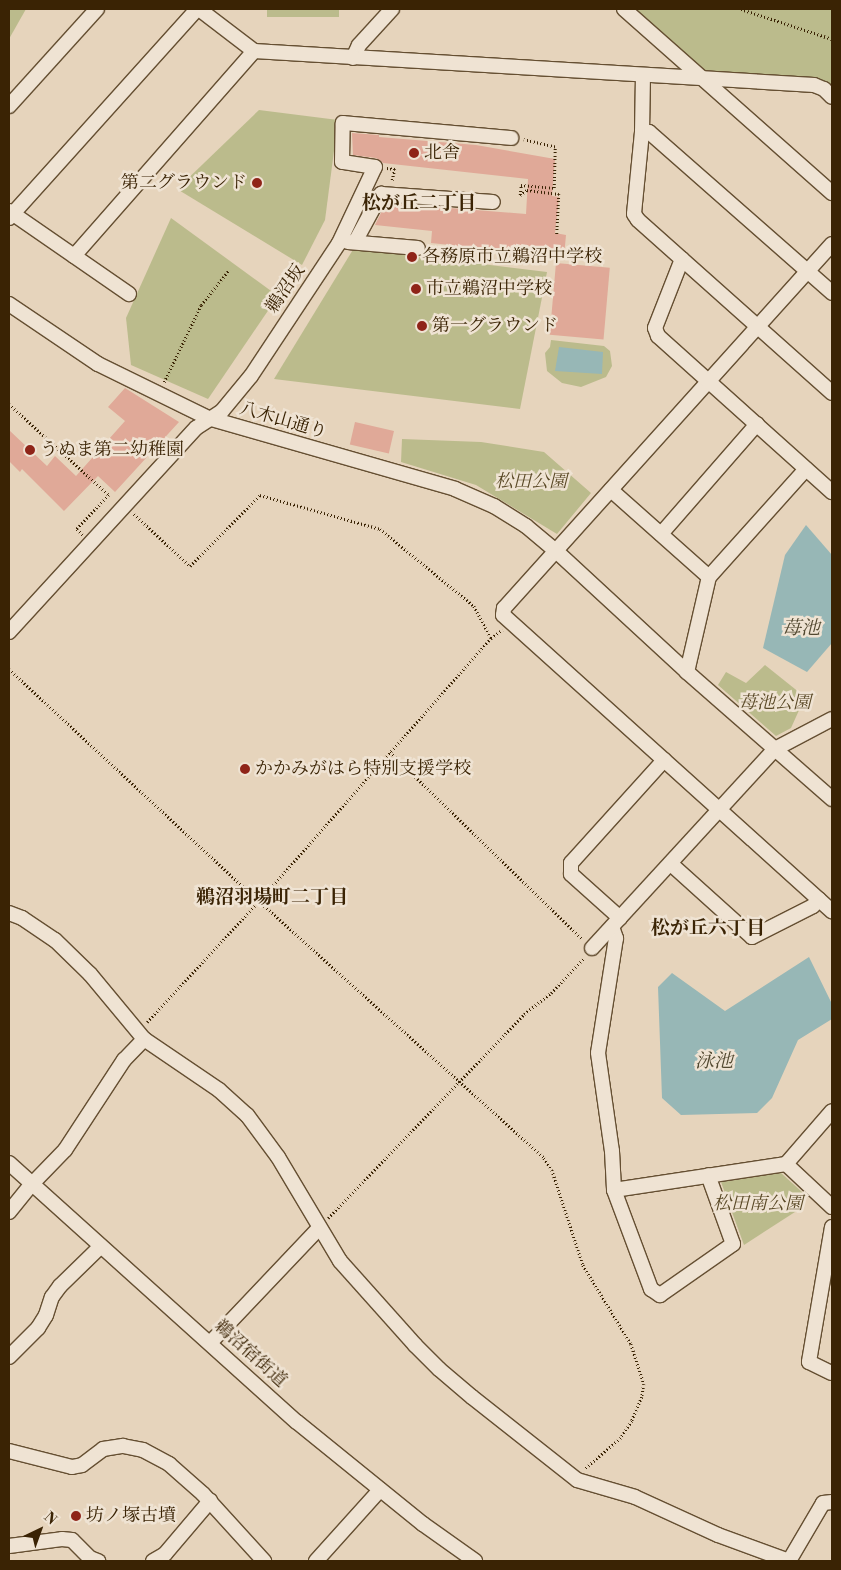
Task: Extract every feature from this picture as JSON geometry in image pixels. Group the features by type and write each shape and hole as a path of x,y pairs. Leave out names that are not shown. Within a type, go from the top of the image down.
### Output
{"street":[{"path":"9,106 97,9"},
{"path":"130,294 10,214 198,9 254,51 814,85 832,97"},
{"path":"353,58 359,45 392,9"},
{"path":"624,9 832,193"},
{"path":"74,256 254,51"},
{"path":"644,75 642,132 634,214 638,220 832,393"},
{"name":"鵜沼坂","path":"9,632 196,428 208,418 222,411 251,376 339,243 375,167 342,162 343,123 511,138"},
{"path":"642,132 650,132 832,293"},
{"path":"355,242 381,194 493,202"},
{"path":"339,243 355,242 418,248"},
{"path":"832,244 555,550 504,608 503,615 832,910"},
{"path":"682,259 655,328 658,336 832,492"},
{"name":"八木山通り","path":"9,304 98,364 208,418 455,489 494,506 526,526 555,550 687,672 776,749"},
{"path":"660,534 757,424"},
{"path":"687,672 709,577 806,469"},
{"path":"611,490 709,577"},
{"path":"592,948 776,749 832,719"},
{"path":"776,749 832,800"},
{"path":"664,760 571,863 571,874 616,922 616,938 598,1053 612,1151 614,1190 651,1289 660,1295 734,1244 708,1175"},
{"path":"671,864 752,937 812,906 819,899"},
{"path":"9,912 22,918 55,940 90,974 141,1036 219,1090 247,1115 278,1157 340,1261 439,1369 577,1480 635,1497 718,1535 789,1561 823,1503 832,1502"},
{"path":"9,1212 32,1184 65,1150 141,1036"},
{"path":"614,1190 786,1164 832,1111"},
{"name":"鵜沼宿街道","path":"9,1163 296,1422 380,1490 476,1561"},
{"path":"786,1164 832,1207"},
{"path":"832,1227 809,1362 832,1373"},
{"path":"210,1343 319,1228"},
{"path":"9,1357 38,1328 46,1315 52,1297 60,1286 101,1246"},
{"path":"9,1451 72,1467 82,1466 103,1449 123,1446 143,1450 169,1464 210,1501 264,1561"},
{"path":"316,1561 380,1490"},
{"path":"153,1561 174,1544 210,1501"},
{"path":"9,1546 62,1538 72,1540 90,1558 98,1561"}],"path":[{"path":"741,9 832,39"},
{"path":"511,138 555,147 554,188 521,185 520,195 527,190 559,194 557,234"},
{"path":"392,182 395,169"},
{"path":"158,395 201,305 229,270"},
{"path":"9,404 109,495 77,529 91,543"},
{"path":"125,505 190,566 260,495 380,529 474,606 491,638 141,1036"},
{"path":"9,669 259,901 544,1158 552,1170 583,1265 631,1344 644,1384 642,1397 632,1421 621,1438 583,1471 577,1480"},
{"path":"319,1228 524,1014 551,993 592,948 390,752"}],"green space":[{"path":"9,9 26,9 9,39"},
{"path":"267,9 339,9 339,17 267,17"},
{"path":"636,9 832,9 832,87 828,84 702,75"},
{"name":"第二グラウンド","path":"259,110 338,120 325,220 302,265 177,189"},
{"path":"171,218 278,296 208,399 131,365 126,318"},
{"name":"第一グラウンド","path":"354,248 547,272 520,409 274,379"},
{"path":"551,340 604,346 610,351 612,366 606,377 581,387 562,383 547,371 545,353 550,347"},
{"name":"松田公園","path":"402,439 481,442 544,452 591,493 557,534 476,485 401,462"},
{"name":"苺池公園","path":"765,665 805,697 791,728 776,736 718,685 726,672 746,683"},
{"name":"松田南公園","path":"781,1173 802,1192 806,1200 795,1212 744,1245 721,1182"}],"water":[{"path":"559,347 603,352 602,374 555,371"},
{"name":"苺池","path":"806,525 832,555 832,643 807,672 763,648 785,555"},
{"name":"泳池","path":"809,957 832,1004 832,1019 798,1040 772,1098 757,1113 681,1115 662,1098 658,987 672,973 725,1011"}],"building":[{"path":"352,133 476,145 555,159 552,196 559,197 555,233 566,235 564,257 431,243 432,231 375,225 386,203 526,214 528,179 383,163 376,158 353,155"},
{"path":"556,263 610,268 604,339 550,335"},
{"path":"125,388 179,422 115,492 98,476 64,511 22,469 20,472 9,461 9,430 47,466 55,456 76,476 125,421 108,407"},
{"path":"355,422 394,431 389,453 350,444"}],"place":[{"name":"北舎","path":"414,153"},
{"name":"第二グラウンド","path":"257,183"},
{"name":"各務原市立鵜沼中学校","path":"412,257"},
{"name":"市立鵜沼中学校","path":"416,289"},
{"name":"第一グラウンド","path":"422,326"},
{"name":"うぬま第二幼稚園","path":"30,450"},
{"name":"かかみがはら特別支援学校","path":"245,769"},
{"name":"坊ノ塚古墳","path":"76,1516"}],"district":[{"name":"松が丘二丁目","path":"419,204"},
{"name":"鵜沼羽場町二丁目","path":"272,898"},
{"name":"松が丘六丁目","path":"708,929"}]}
